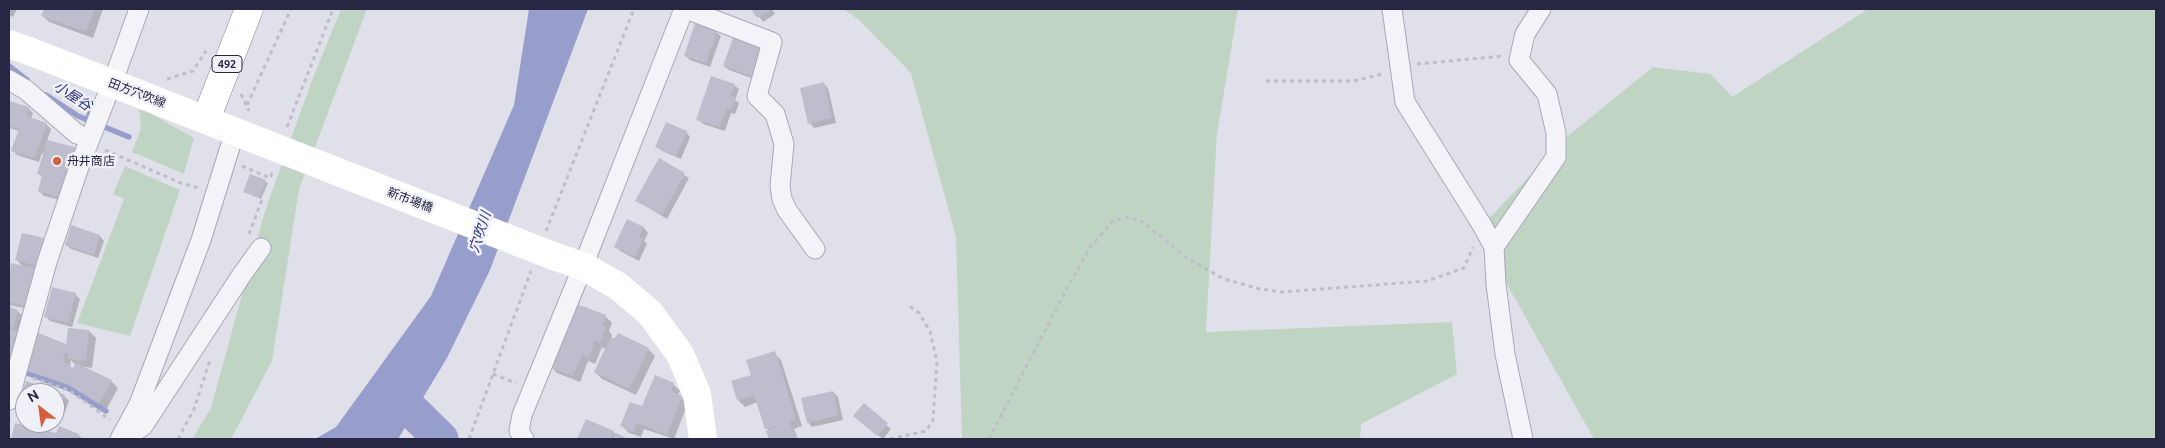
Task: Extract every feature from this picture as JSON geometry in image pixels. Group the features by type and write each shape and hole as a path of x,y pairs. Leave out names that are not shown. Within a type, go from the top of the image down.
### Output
{"main road":[{"name":"492","path":"206,119 249,9"},
{"name":"田方穴吹線","path":"19,48 264,142"},
{"name":"新市場橋","path":"264,142 545,261"},
{"path":"545,261 583,266 618,286 650,314 680,354 697,394 703,439"}],"street":[{"path":"9,400 47,262 90,139 139,9"},
{"path":"524,439 519,431 522,415 685,9 772,42 757,96 775,114 784,144 780,186 782,199 787,210 815,249"},
{"path":"1392,9 1404,102 1494,247 1496,284 1505,354 1523,439"},
{"path":"1494,247 1556,157 1556,133 1547,94 1519,60 1525,34 1537,11"},
{"path":"9,80 26,90 77,134 90,139"},
{"path":"122,439 139,404 201,240 228,151"},
{"path":"122,439 143,426 261,248"}],"path":[{"path":"246,106 291,9"},
{"path":"289,121 332,9"},
{"path":"546,232 634,9"},
{"path":"1266,81 1354,81 1400,68 1521,54"},
{"path":"90,139 181,183 208,190"},
{"path":"228,151 270,178"},
{"path":"989,439 1066,290 1091,246 1113,221 1130,217 1143,222 1187,258 1224,279 1260,290 1282,292 1427,281 1464,268 1482,225"},
{"path":"468,439 492,374 545,261"},
{"path":"890,439 926,431 933,420 937,362 932,338 919,313 908,305"},
{"path":"17,372 69,390 101,414"},
{"path":"492,374 533,389"}],"green space":[{"path":"341,9 367,9 299,189 272,361 231,439 192,439 211,408 265,211 311,83"},
{"path":"844,9 1238,9 1217,133 1206,332 1452,322 1457,374 1361,424 1360,439 962,439 956,237 911,73 859,20"},
{"path":"1868,9 2156,9 2156,439 1594,439 1477,231 1569,135 1653,67 1711,74 1732,97"},
{"path":"139,107 194,138 184,174 132,152 141,128"},
{"path":"125,166 180,190 130,336 77,323 124,199 113,194"}],"water":[{"name":"穴吹川","path":"529,9 588,9 490,270 447,358 398,439 315,439 336,427 431,296 514,105"}],"building":[{"path":"44,9 94,9 86,32 41,16"},
{"path":"751,9 772,9 757,18"},
{"path":"695,23 717,30 706,63 684,56"},
{"path":"733,38 762,49 752,76 723,66"},
{"path":"711,76 735,84 731,96 735,97 731,110 726,109 720,127 696,120"},
{"path":"824,82 832,118 808,124 800,88"},
{"path":"9,101 29,107 26,116 47,123 35,158 11,151 19,129 9,126"},
{"path":"666,122 687,131 676,156 655,147"},
{"name":"舟井商店","path":"47,140 78,148 63,199 38,191 42,176 37,174"},
{"path":"659,158 685,173 662,215 635,201"},
{"path":"250,174 266,180 259,198 243,192"},
{"path":"627,219 644,227 639,237 643,239 635,257 614,247"},
{"path":"71,225 100,235 94,255 65,245"},
{"path":"22,233 44,238 38,266 15,260"},
{"path":"11,263 38,269 29,307 9,302"},
{"path":"52,287 76,293 68,323 44,317"},
{"path":"574,303 606,315 602,325 606,327 600,343 595,341 589,358 582,355 573,376 549,367"},
{"path":"9,307 18,310 13,327 9,326"},
{"path":"68,328 89,330 86,361 68,359 68,353 64,354 63,361 73,368 76,363 112,380 99,404 68,384 27,371 36,332 66,344"},
{"path":"9,329 21,332 11,365 9,364"},
{"path":"618,333 649,348 629,389 594,372 610,338 615,338"},
{"path":"775,351 796,419 789,422 797,439 769,439 766,431 780,425 765,429 754,395 737,400 731,381 751,375 746,360"},
{"path":"655,375 674,383 671,391 682,396 667,435 637,423 634,432 620,426 630,402 642,406"},
{"path":"833,391 839,415 807,423 801,398"},
{"path":"864,403 888,423 877,436 853,416"},
{"path":"586,419 614,431 610,439 577,439"},
{"path":"15,423 15,433 65,433 65,428 79,434 77,439 11,439"},
{"path":"616,433 628,439 613,439"}],"waterway":[{"name":"小屋谷","path":"9,66 27,80"},
{"name":"小屋谷","path":"46,95 78,116 129,137"},
{"path":"87,120 95,101"},
{"path":"27,373 70,389 106,411"},
{"path":"396,395 441,439"}],"place":[{"name":"舟井商店","path":"57,161"}]}
